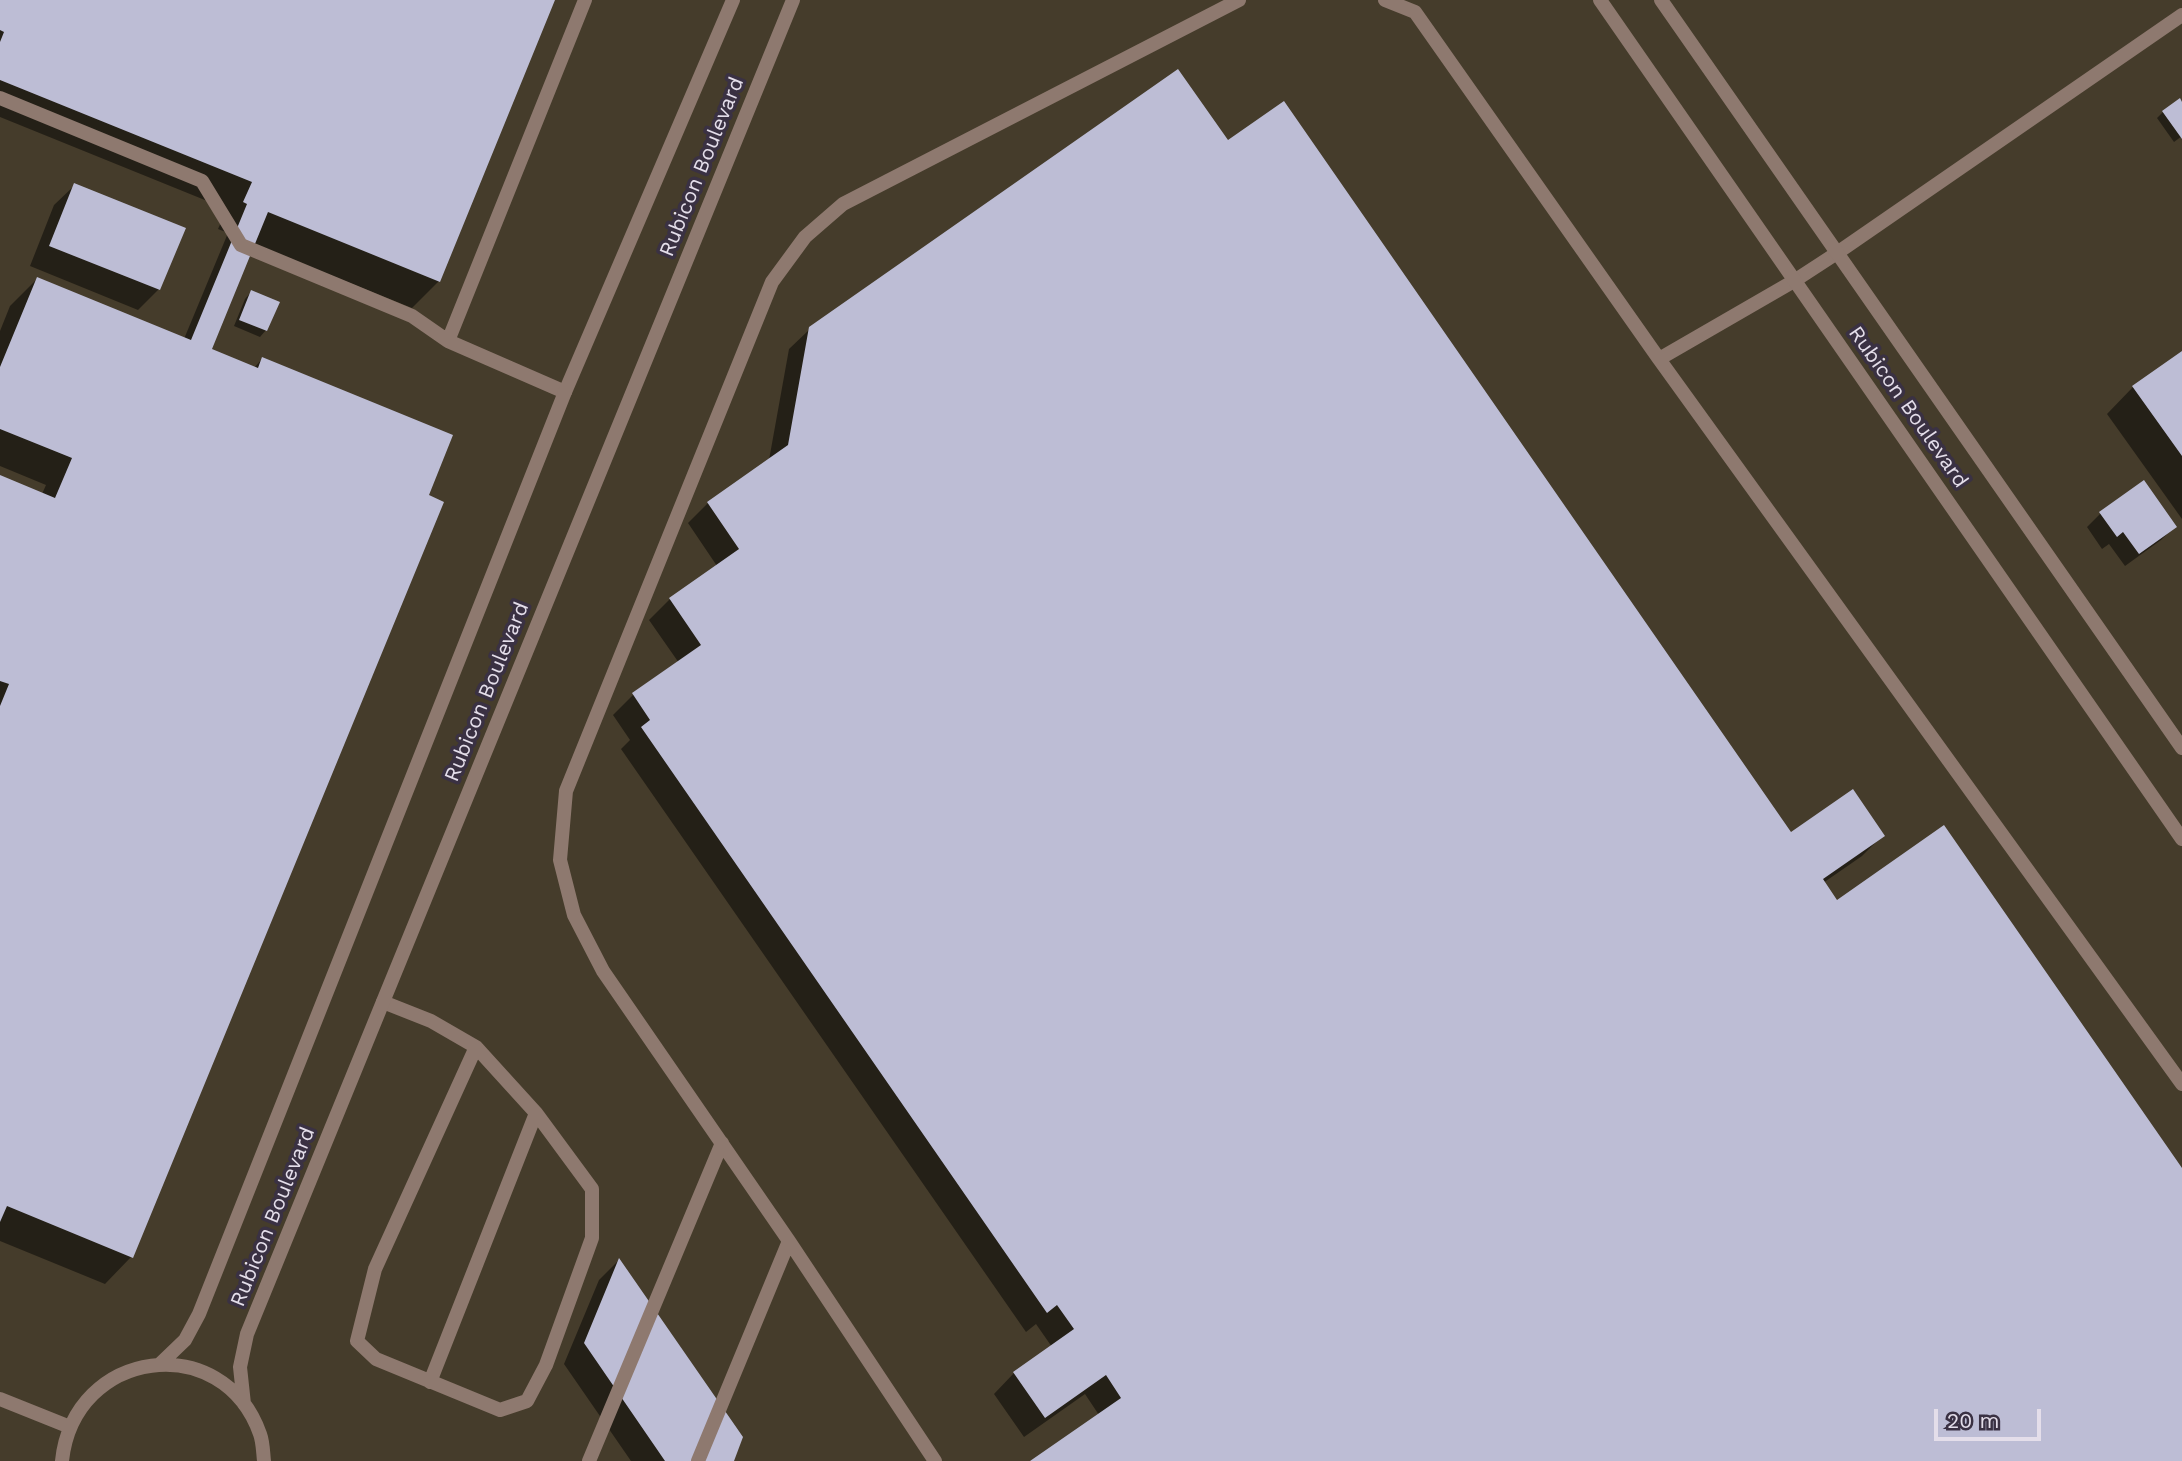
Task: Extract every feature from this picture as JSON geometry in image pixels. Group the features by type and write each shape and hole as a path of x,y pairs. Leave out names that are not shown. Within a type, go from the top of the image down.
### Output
{"street":[{"path":"448,341 585,0"},
{"name":"Rubicon Boulevard","path":"160,1364 185,1340 199,1314 565,392 733,0"},
{"name":"Rubicon Boulevard","path":"244,1404 240,1367 247,1334 793,0"},
{"path":"935,1461 789,1241 603,971 574,915 561,860 566,791 772,282 805,237 843,204 1239,0"},
{"path":"1385,0 1415,12 1659,359 2182,1084"},
{"name":"Rubicon Boulevard","path":"1600,0 2182,839"},
{"name":"Rubicon Boulevard","path":"1661,0 2182,748"},
{"path":"1659,359 1837,253 2182,15"},
{"path":"0,98 202,181 241,245 412,316 448,341 565,392"},
{"path":"383,1002 431,1021 476,1047 536,1113 592,1189 592,1238 546,1365 527,1401 500,1410 376,1359 358,1341 375,1269 476,1047"},
{"path":"430,1382 536,1113"},
{"path":"589,1461 722,1143"},
{"path":"698,1461 789,1241"},
{"path":"62,1461 70,1427 79,1409 101,1386 129,1370 160,1364 192,1368 221,1382 244,1404 260,1435 264,1461"},
{"path":"0,1399 70,1427"}],"shaded area":[{"path":"0,0 2182,0 2182,1461 0,1461"}],"building":[{"path":"0,0 555,0 440,282 268,212 212,349 258,368 262,357 453,435 429,495 444,502 133,1258 7,1206 0,1222 0,706 9,684 0,681 0,475 55,498 72,458 0,429 0,367 37,277 191,340 247,204 243,202 252,182 0,80 0,42 4,32 0,30"},
{"path":"1178,69 1228,140 1284,101 1791,832 1853,789 1885,836 1823,879 1837,900 1944,825 2182,1168 2182,1461 1030,1461 1121,1398 1106,1375 1045,1418 1013,1372 1074,1329 1057,1305 1047,1313 641,727 650,720 632,693 701,645 669,598 739,549 707,502 788,445 809,327"},
{"path":"2180,98 2182,102 2182,139 2162,111"},
{"path":"74,183 186,228 160,290 49,246"},
{"path":"251,290 280,302 267,331 239,320"},
{"path":"2182,351 2182,456 2132,386"},
{"path":"2144,480 2177,527 2139,554 2123,532 2117,537 2099,512"},
{"path":"619,1258 743,1437 734,1461 665,1461 584,1343"}]}
